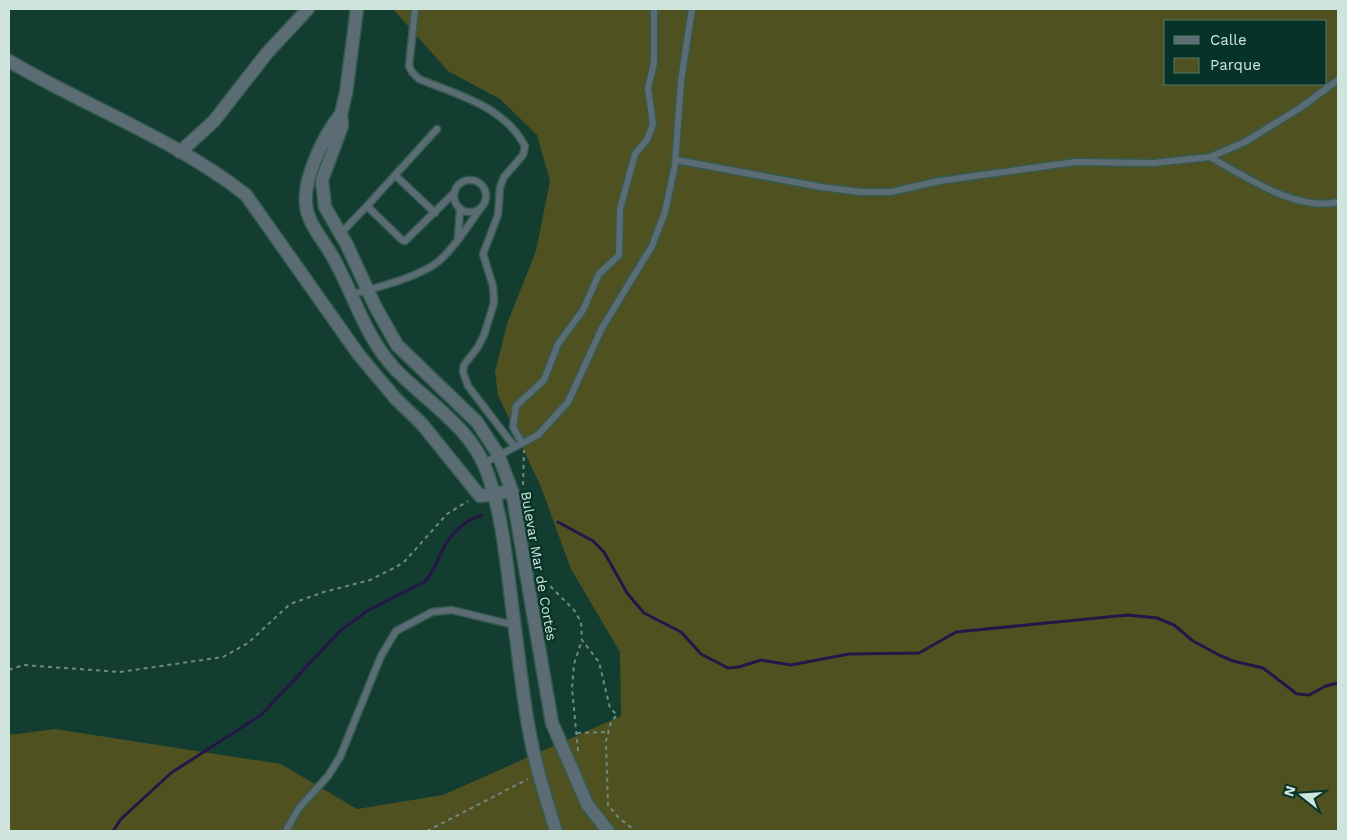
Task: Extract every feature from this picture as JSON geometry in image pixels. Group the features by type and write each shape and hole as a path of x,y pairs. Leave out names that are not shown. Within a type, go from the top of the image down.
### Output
{"street":[{"path":"180,152 214,122 268,53 308,9"},
{"name":"Bulevar Mar de Cortés","path":"357,9 346,93 341,114 340,133 325,168 322,193 325,206 368,290 374,306 397,345 477,422 498,454 512,491 552,723 587,804 608,831"},
{"path":"9,61 47,84 221,175 246,195 360,355 396,399 422,424 480,496 512,491"},
{"path":"341,114 326,134 306,193 309,218 335,259 376,344 394,367 456,424 471,442 484,463 494,494 525,706 538,774 556,831"},
{"path":"306,193 322,193"},
{"path":"514,625 534,627"}],"lane":[{"path":"415,9 409,59 412,72 419,79 478,101 514,131 525,146 522,155 504,178 500,187 498,214 483,254 491,276 494,303 484,335 464,365 463,372 468,386 514,446"},
{"path":"522,443 513,427 516,406 544,380 558,344 583,310 596,279 604,268 619,255 620,209 635,154 646,140 653,124 648,88 654,63 654,9"},
{"path":"484,463 498,454 538,435 568,402 602,328 652,246 665,212 676,160 681,81 692,9"},
{"path":"676,160 822,187 861,192 891,192 939,181 1076,162 1153,162 1210,157 1245,142 1300,108 1338,80"},
{"path":"340,234 437,129"},
{"path":"1210,157 1267,188 1301,201 1326,205 1338,202"},
{"path":"396,175 435,213"},
{"path":"351,295 425,270 437,262 458,239 480,209 486,196 479,183 465,182 405,241 367,206"},
{"path":"455,192 455,202 460,208 471,212 480,209"},
{"path":"458,239 460,208"},
{"path":"287,829 299,808 328,776 340,757 381,656 396,631 432,612 452,610 514,625"}],"path":[{"path":"9,670 23,665 120,672 222,657 248,643 290,604 324,592 370,580 396,567 410,555 446,514 456,506 480,496"},
{"path":"536,571 574,610 581,622 582,640 573,671 572,688 577,733 577,755 568,763"},
{"path":"582,640 599,662 610,708 617,714 607,732 605,756 608,805 617,816 635,831"},
{"path":"577,733 607,732"},
{"path":"427,831 538,774"}],"green space":[{"path":"393,9 1338,9 1338,831 9,831 9,735 55,729 281,764 357,809 443,795 621,716 620,652 571,569 541,487 498,395 495,372 507,324 536,251 550,181 537,135 500,99 448,71"}],"waterway":[{"path":"113,831 121,819 171,773 261,715 340,631 367,611 424,582 433,571 445,545 453,534 469,521 482,515"},
{"path":"558,522 593,541 604,552 627,593 644,613 681,632 701,654 728,668 739,667 761,660 791,665 849,654 919,653 956,632 1128,615 1157,618 1174,625 1193,641 1219,655 1233,661 1263,668 1297,694 1309,695 1326,686 1338,683"}]}
